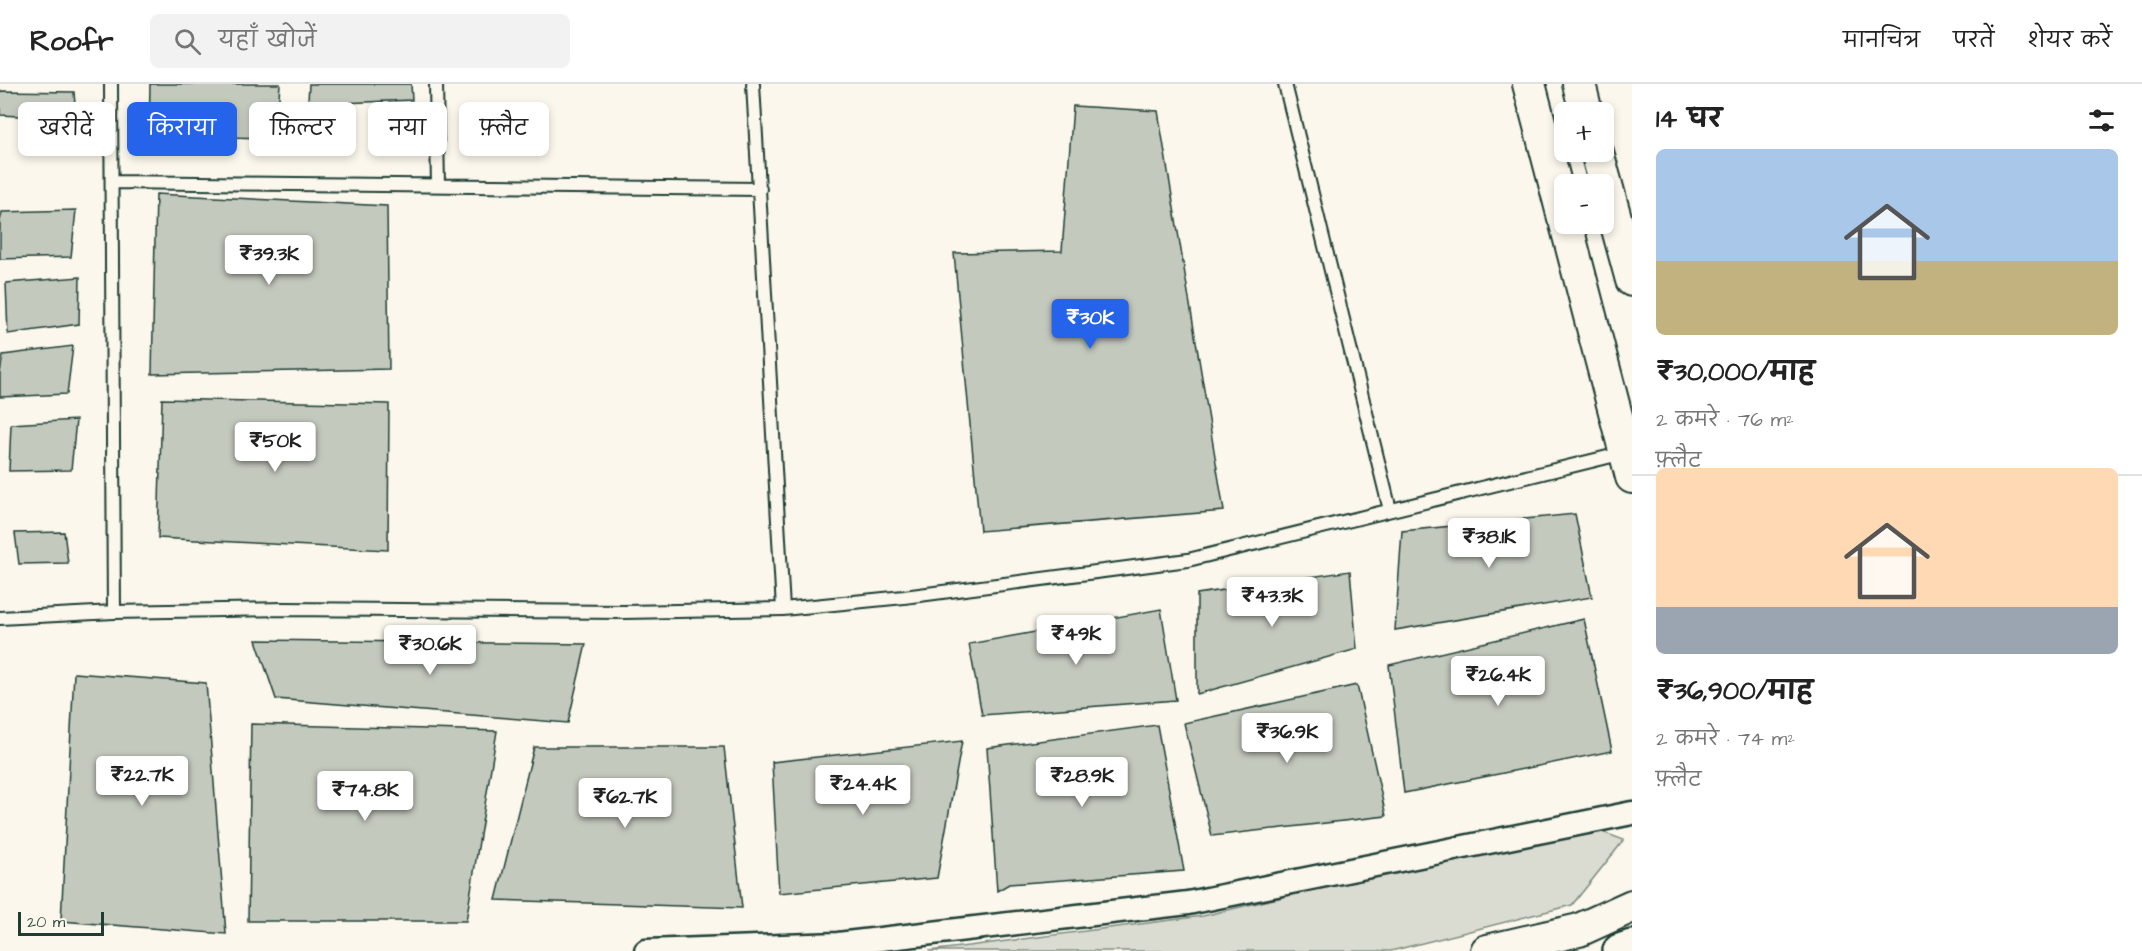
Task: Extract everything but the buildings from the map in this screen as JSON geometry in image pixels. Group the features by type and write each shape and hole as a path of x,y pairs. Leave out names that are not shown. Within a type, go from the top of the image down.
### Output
{"main road":[{"path":"1620,951 1632,947"}],"street":[{"path":"1529,84 1554,180"},
{"path":"1579,84 1584,102"},
{"path":"1601,162 1623,214 1632,280"},
{"path":"1569,234 1629,460"},
{"path":"646,951 838,944 1188,903 1632,813"},
{"path":"1487,951 1579,930 1632,906"}],"lane":[{"path":"111,84 114,612"},
{"path":"436,84 438,185"},
{"path":"753,84 783,609"},
{"path":"1285,84 1390,510"},
{"path":"112,182 760,189"},
{"path":"0,618 114,612 284,609 624,612 783,609 904,597 1188,560 1390,510 1629,460"}],"shaded area":[{"path":"1583,825 1624,840 1572,905 1391,951 929,951 1203,916"}]}
